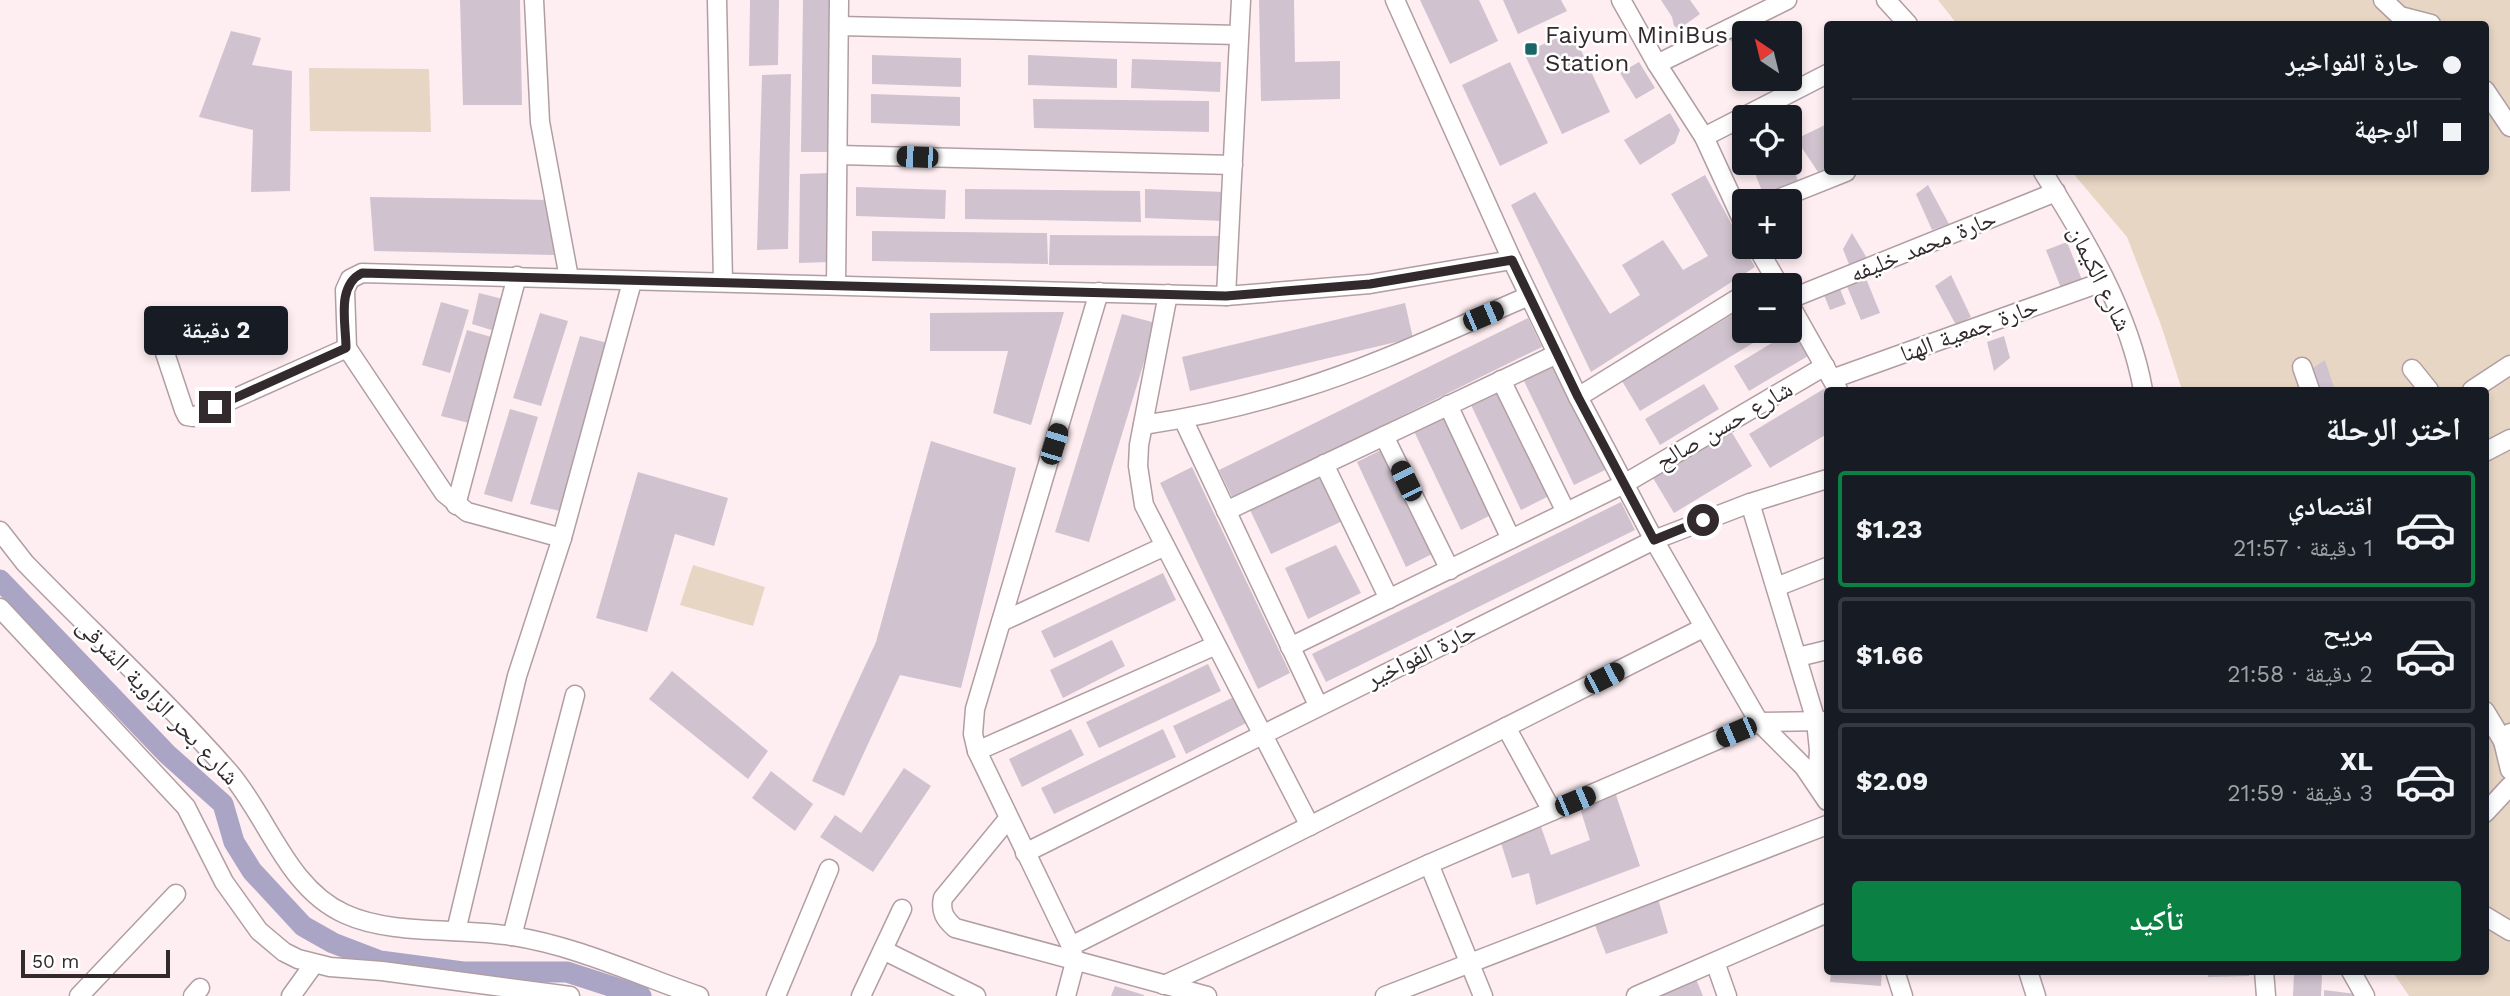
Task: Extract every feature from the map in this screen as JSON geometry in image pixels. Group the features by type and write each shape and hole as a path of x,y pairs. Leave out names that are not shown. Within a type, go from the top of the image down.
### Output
{"street":[{"path":"534,0 540,122 569,278"},
{"path":"717,0 723,282"},
{"path":"836,285 839,0"},
{"path":"1226,296 1241,0"},
{"path":"1395,0 1529,296 1578,397 1654,540 1759,722 1790,751 1824,796"},
{"path":"1621,0 1657,64 1704,137 1732,195"},
{"path":"1657,64 1787,0"},
{"path":"1886,0 1905,21"},
{"path":"2383,0 2400,16 2419,21"},
{"path":"839,26 1239,35"},
{"path":"1704,137 1824,76"},
{"path":"2489,96 2510,127"},
{"path":"838,155 1233,166"},
{"path":"1802,189 1838,175"},
{"name":"شارع الكيمان","path":"2045,175 2105,281 2131,341 2142,387"},
{"name":"حارة محمد خليفه","path":"1802,294 2056,192"},
{"path":"562,538 467,512 444,493 346,348 345,290 350,279 362,273 517,276 632,282 723,282 1226,296 1370,284 1512,260"},
{"path":"456,505 517,276"},
{"name":"حارة جمعية الهنا","path":"1832,378 2105,281"},
{"path":"456,931 517,676 562,538 632,282"},
{"path":"1066,996 1073,954 977,751 973,734 975,709 1099,292"},
{"path":"1168,294 1139,445 1140,486 1144,505 1214,646 1310,826"},
{"path":"1143,425 1183,419 1312,385 1529,296"},
{"path":"1578,397 1732,302"},
{"path":"1802,326 1832,378"},
{"path":"162,344 184,410 187,415 193,416 346,348"},
{"path":"1226,511 1557,354"},
{"path":"2477,387 2510,365"},
{"path":"2302,367 2309,387"},
{"path":"2412,369 2427,387"},
{"name":"شارع حسن صالح","path":"1290,647 1624,484 1832,378"},
{"path":"1501,380 1566,512"},
{"path":"1448,405 1511,539"},
{"path":"1183,419 1318,705"},
{"path":"1384,436 1450,570"},
{"path":"2489,450 2510,439"},
{"path":"1324,464 1389,599"},
{"name":"حارة الفواخير","path":"1025,853 1654,540 1750,503 1824,480"},
{"path":"1750,503 1798,657 1822,721 1817,784"},
{"name":"شارع بحر الزاوية الشرقى","path":"0,531 25,563 219,761 250,801 298,876 319,898 360,920 512,936 580,951 699,996"},
{"path":"1001,622 1163,547"},
{"path":"1776,587 1824,568"},
{"name":"شارع بحر الزاوية الشرقى","path":"0,608 186,807 218,872 259,931 284,952 314,964 570,996"},
{"path":"1073,954 1310,826 1703,628"},
{"path":"977,751 1214,646"},
{"path":"1798,657 1824,651"},
{"path":"512,936 575,695"},
{"path":"2489,715 2506,737 2510,770"},
{"path":"1164,985 1429,863 1759,722 1822,721"},
{"path":"1506,727 1552,811"},
{"path":"2489,809 2510,786"},
{"path":"1008,819 943,898 941,908 945,919 955,928 1073,954 1164,985 1207,996"},
{"path":"1385,996 1824,826"},
{"path":"1429,863 1483,996"},
{"path":"776,996 829,869"},
{"path":"79,996 176,894"},
{"path":"861,996 902,909"},
{"path":"1636,996 1824,914"},
{"path":"2489,918 2510,931"},
{"path":"883,950 976,996"},
{"path":"1714,962 1727,996"},
{"path":"291,996 314,964"},
{"path":"1896,975 1903,996"},
{"path":"2029,975 2036,996"},
{"path":"2264,975 2266,996"},
{"path":"2353,975 2365,996"}],"shaded area":[{"path":"1938,0 2510,0 2510,996 2409,996 2395,975 2489,975 2489,387 2181,387 2161,325 2127,237 2075,175 2489,175 2489,21 1955,21"},
{"path":"309,68 429,69 431,132 310,131"},
{"path":"693,565 765,587 753,626 680,605"}],"building":[{"path":"460,0 520,0 522,105 463,105"},
{"path":"750,0 779,0 778,65 749,66"},
{"path":"803,0 834,0 831,152 801,152"},
{"path":"1259,0 1294,0 1295,62 1340,61 1340,99 1261,101"},
{"path":"1420,0 1479,0 1498,41 1450,64"},
{"path":"1503,0 1561,0 1567,11 1518,34"},
{"path":"1661,0 1690,0 1700,14 1679,29 1674,26 1672,17"},
{"path":"1732,26 1732,43 1725,30"},
{"path":"231,31 261,38 252,65 292,71 290,191 251,192 253,130 199,117"},
{"path":"1572,31 1610,112 1562,134 1524,53"},
{"path":"872,55 961,58 961,87 872,84"},
{"path":"1028,55 1117,59 1117,88 1028,85"},
{"path":"1132,59 1221,62 1220,92 1131,88"},
{"path":"1510,62 1548,143 1500,166 1462,85"},
{"path":"1639,62 1655,88 1636,99 1620,73"},
{"path":"791,74 788,249 757,250 762,75"},
{"path":"871,94 960,97 960,126 871,123"},
{"path":"1033,99 1209,101 1209,132 1034,128"},
{"path":"1670,113 1680,130 1675,143 1640,165 1624,140"},
{"path":"1824,125 1824,173 1820,175 1802,148 1802,136"},
{"path":"829,173 828,262 799,263 800,174"},
{"path":"1705,175 1732,225 1732,259 1751,259 1755,267 1746,273 1732,273 1732,282 1591,372 1511,205 1535,192 1610,314 1640,295 1622,265 1663,240 1683,270 1708,256 1671,194"},
{"path":"1756,175 1796,175 1800,185 1790,189 1761,189"},
{"path":"1928,185 1949,224 1932,230 1916,194"},
{"path":"856,187 946,190 945,219 856,216"},
{"path":"965,189 1140,191 1141,222 965,219"},
{"path":"1145,189 1225,192 1224,221 1145,218"},
{"path":"370,197 551,200 554,255 374,251"},
{"path":"872,231 1047,233 1048,264 872,261"},
{"path":"1852,233 1868,260 1850,267 1843,249"},
{"path":"1050,235 1225,236 1225,266 1049,265"},
{"path":"2067,242 2082,280 2061,288 2046,250"},
{"path":"1951,275 1971,317 1956,325 1935,286"},
{"path":"1865,276 1880,313 1861,320 1846,284"},
{"path":"1838,284 1846,304 1830,310 1822,290"},
{"path":"479,293 507,300 498,332 472,324"},
{"path":"441,302 469,310 450,373 422,365"},
{"path":"1405,303 1413,338 1190,391 1182,357"},
{"path":"1064,312 1031,425 993,413 1008,351 930,351 930,313"},
{"path":"540,313 568,321 541,406 513,398"},
{"path":"1122,314 1156,323 1089,542 1055,532"},
{"path":"1732,315 1732,343 1753,343 1640,411 1622,381"},
{"path":"1528,318 1542,347 1233,499 1219,470"},
{"path":"467,330 495,338 469,423 441,416"},
{"path":"580,336 608,343 560,511 530,504"},
{"path":"2004,336 2010,358 1994,371 1987,342"},
{"path":"1772,343 1800,343 1808,356 1749,391 1734,366"},
{"path":"2325,360 2334,387 2318,387 2311,369"},
{"path":"1555,366 1605,470 1574,485 1524,381"},
{"path":"1704,384 1719,409 1660,445 1645,419"},
{"path":"1824,389 1824,436 1770,468 1749,434"},
{"path":"1503,390 1553,494 1521,510 1471,405"},
{"path":"510,409 538,417 512,502 484,494"},
{"path":"1444,412 1493,514 1461,530 1412,427"},
{"path":"1731,431 1752,466 1674,513 1653,478"},
{"path":"931,441 1016,468 961,688 900,675 844,796 812,781 876,642"},
{"path":"1389,446 1438,551 1406,567 1357,462"},
{"path":"1192,467 1290,673 1258,689 1160,483"},
{"path":"638,472 728,498 714,546 675,534 647,632 596,618"},
{"path":"1325,473 1347,519 1271,554 1250,510"},
{"path":"1621,502 1635,530 1326,682 1312,654"},
{"path":"1336,545 1361,593 1308,619 1285,568"},
{"path":"1163,573 1176,600 1054,658 1041,631"},
{"path":"1112,640 1125,666 1063,698 1050,670"},
{"path":"1208,664 1221,691 1099,748 1086,722"},
{"path":"672,671 768,751 748,779 649,699"},
{"path":"1236,696 1248,722 1186,754 1173,726"},
{"path":"1071,729 1084,755 1022,787 1009,759"},
{"path":"1163,729 1176,757 1054,814 1041,788"},
{"path":"904,768 931,786 873,872 820,837 835,815 861,833"},
{"path":"771,771 813,804 795,831 752,798"},
{"path":"1615,792 1640,866 1536,905 1529,873 1512,878 1501,843 1540,824 1551,855 1590,840 1579,805"},
{"path":"1657,895 1668,933 1606,954 1593,920"},
{"path":"1831,975 1882,975 1881,986 1830,982"},
{"path":"2208,975 2249,975 2249,976"},
{"path":"2294,975 2322,975 2321,996 2293,996"},
{"path":"1696,979 1703,996 1657,996"},
{"path":"1115,986 1144,995 1144,996 1111,996"},
{"path":"2324,990 2356,994 2356,996 2324,996"}],"waterway":[{"path":"0,580 167,754 223,804 234,842 252,871 303,926 333,943 380,961 463,972 567,972 641,996"}],"place":[{"name":"Faiyum MiniBus Station","path":"1531,49"}],"route":[{"path":"215,407 346,348 345,290 350,279 362,273 1226,296 1370,284 1512,260 1578,397 1654,540 1703,520"}]}
